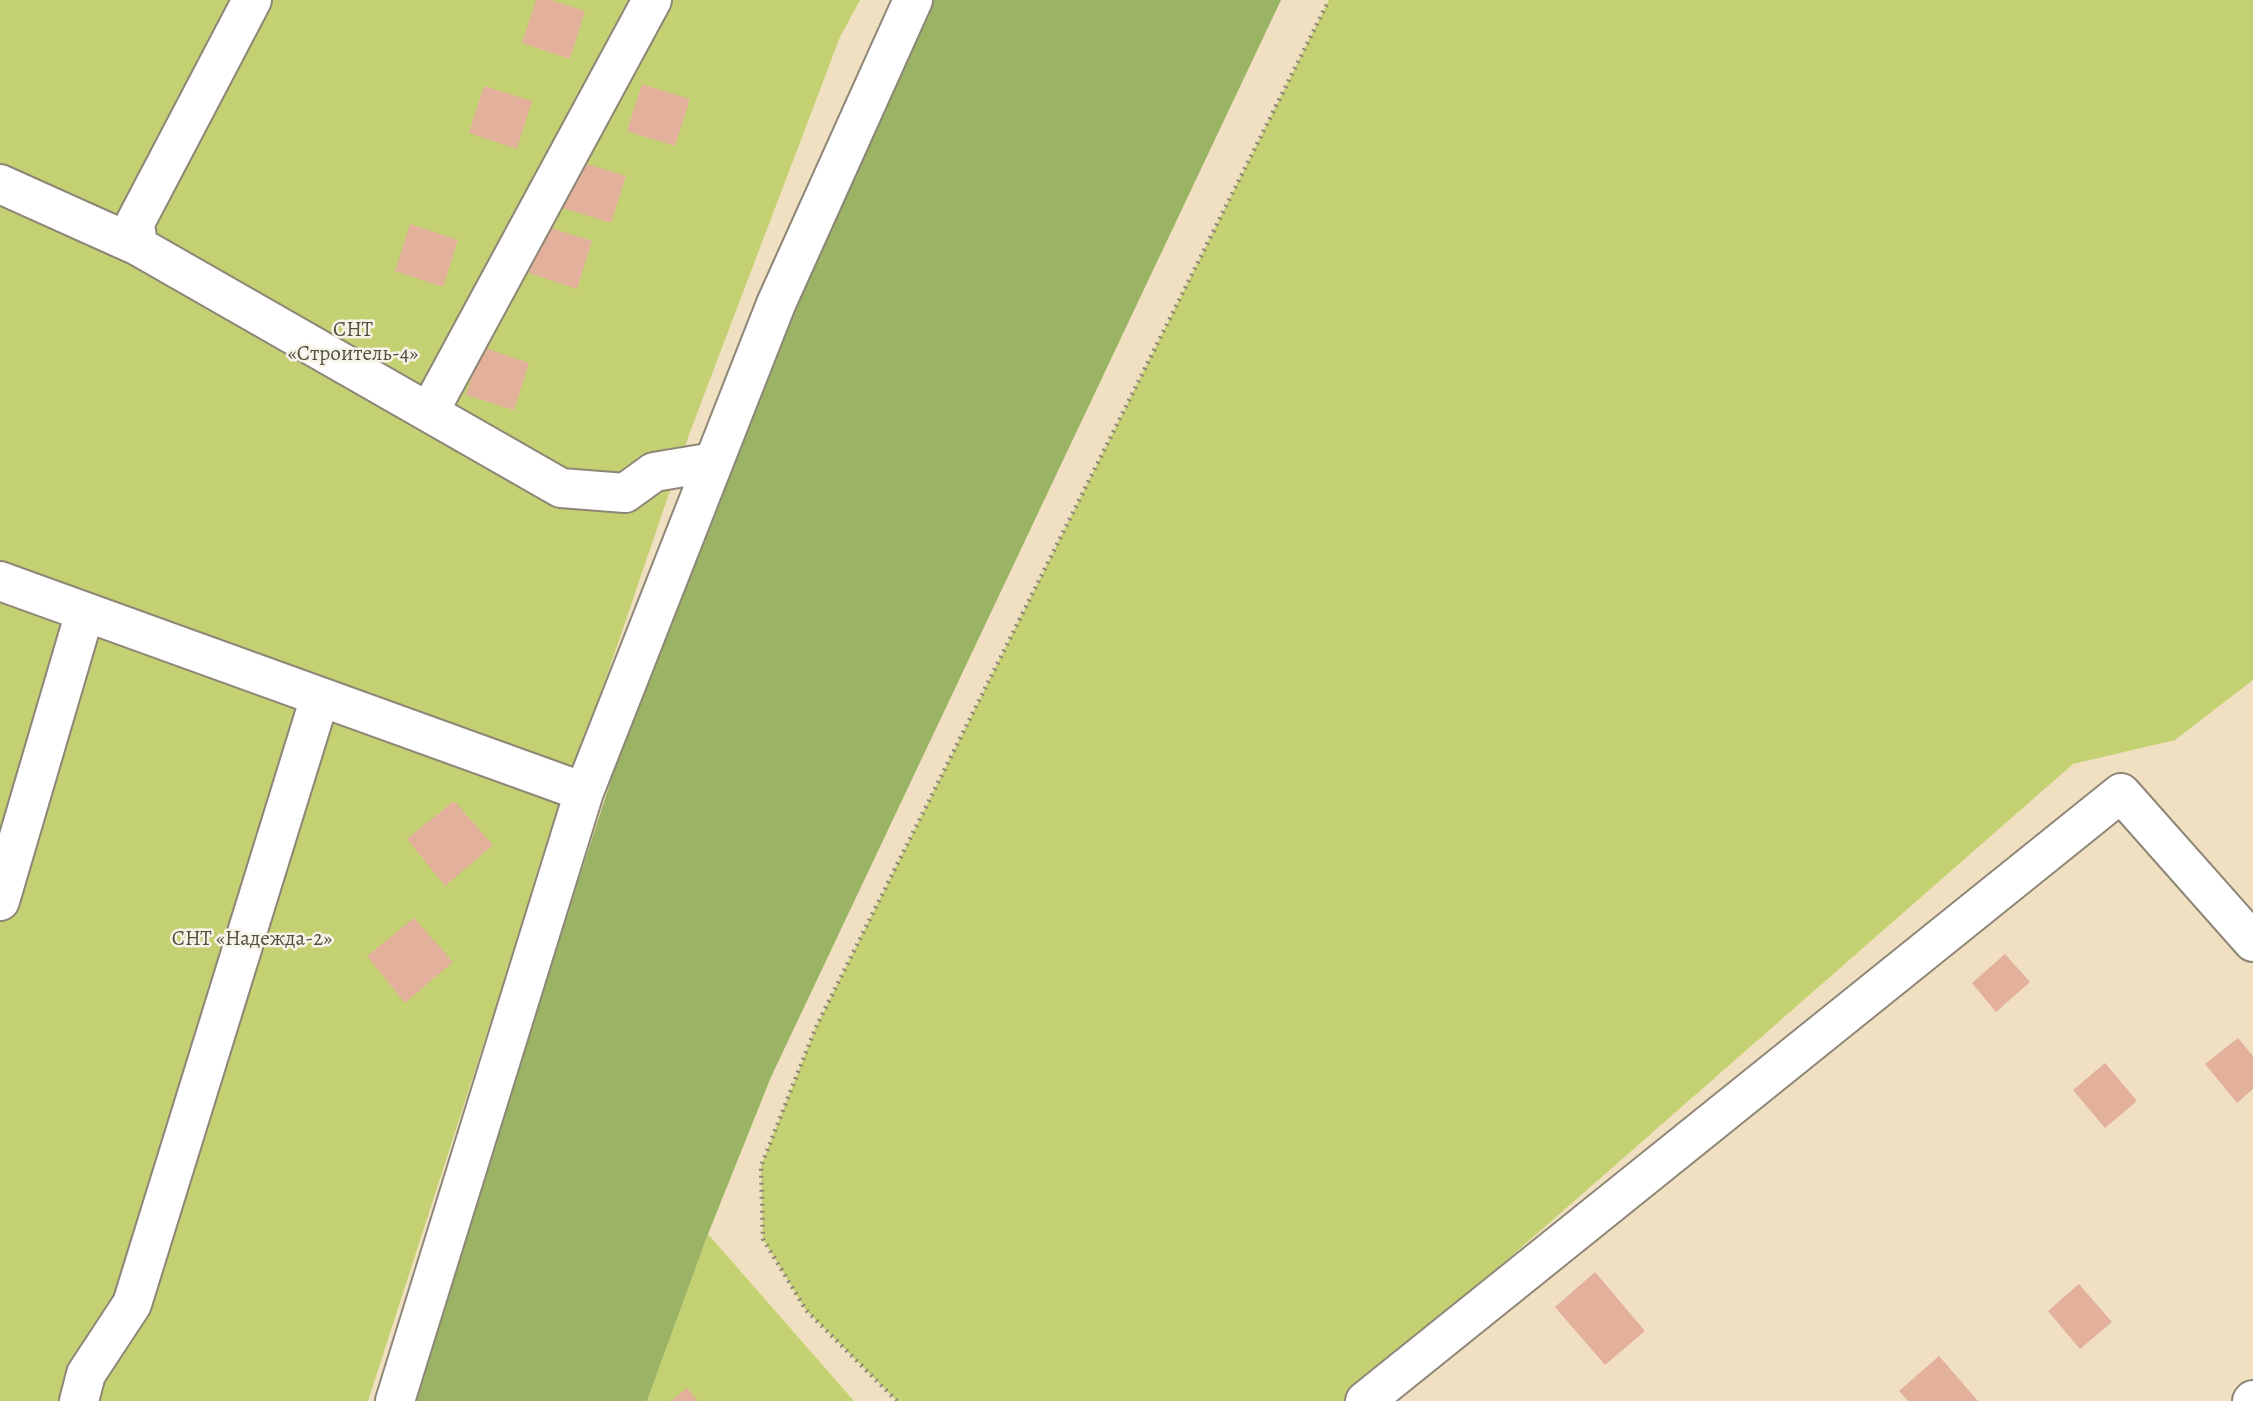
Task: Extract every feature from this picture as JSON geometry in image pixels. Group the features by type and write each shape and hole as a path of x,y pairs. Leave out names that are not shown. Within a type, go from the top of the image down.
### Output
{"lane":[{"path":"138,247 135,223 252,0"},
{"path":"429,412 652,0"},
{"path":"395,1401 584,792 776,304 913,0"},
{"path":"0,184 138,247 561,488 625,493 654,471 713,462"},
{"path":"0,581 584,792"},
{"path":"0,901 85,612"},
{"path":"79,1401 86,1374 132,1304 320,697"},
{"path":"1365,1401 2121,793 2253,942"}],"path":[{"path":"897,1401 806,1310 763,1239 761,1167 816,1027 1329,0"}],"green space":[{"path":"0,0 860,0 840,37 690,432 528,907 368,1401 0,1401"},
{"path":"932,0 1281,0 771,1077 708,1234 647,1401 409,1401 641,688 812,257"},
{"path":"1329,0 2253,0 2253,680 2175,740 2073,764 1346,1401 897,1401 806,1310 763,1239 761,1166 816,1027"},
{"path":"708,1234 854,1401 647,1401"}],"building":[{"path":"536,0 551,0 585,11 570,59 522,43"},
{"path":"642,84 690,99 675,146 627,131"},
{"path":"484,86 532,101 517,149 469,133"},
{"path":"578,161 626,176 611,223 563,208"},
{"path":"410,224 458,240 443,287 395,271"},
{"path":"545,226 592,241 577,289 529,273"},
{"path":"482,347 529,363 514,410 466,395"},
{"path":"454,801 493,845 445,886 407,839"},
{"path":"414,918 453,962 405,1003 367,956"},
{"path":"2005,954 2030,982 1996,1012 1972,983"},
{"path":"2238,1038 2253,1056 2253,1089 2237,1103 2205,1064"},
{"path":"2105,1063 2137,1101 2105,1128 2073,1090"},
{"path":"1595,1272 1645,1331 1605,1365 1555,1307"},
{"path":"2079,1284 2112,1322 2080,1349 2048,1311"},
{"path":"1939,1356 1978,1401 1908,1401 1899,1391"},
{"path":"687,1388 698,1401 671,1401"}],"park label":[{"name":"СНТ «Строитель-4»","path":"353,343"},
{"name":"СНТ «Надежда-2»","path":"252,940"}]}
